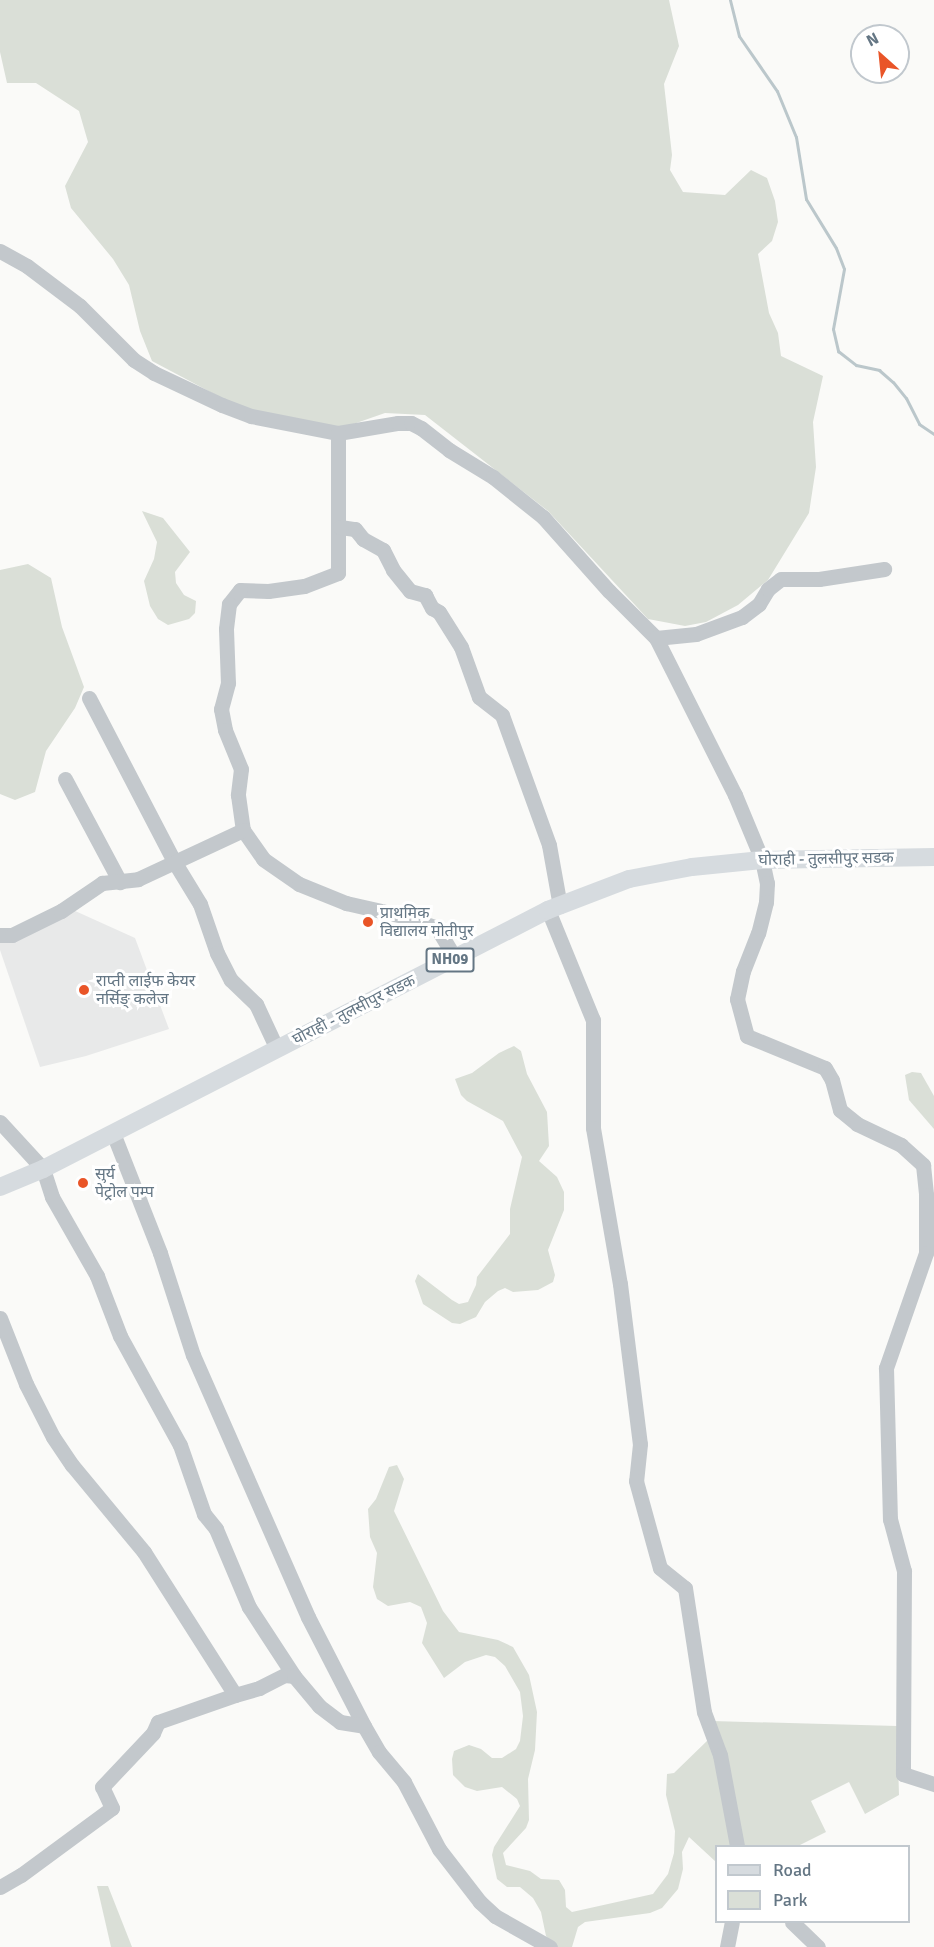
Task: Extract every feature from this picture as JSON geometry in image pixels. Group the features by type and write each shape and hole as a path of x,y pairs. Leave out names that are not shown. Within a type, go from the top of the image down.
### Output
{"main road":[{"name":"घोराही - तुलसीपुर सडक","path":"0,1187 43,1169 554,908 648,874 762,860 934,857"}],"street":[{"path":"0,251 27,266 80,306 134,360 154,373 251,416 338,433 398,423 411,423 420,428 449,450 493,477 543,517 609,591 656,638 735,795 762,860 767,883 766,902 758,933 743,970 737,999 747,1036 825,1068 832,1080 840,1110 857,1124 902,1144 923,1166 926,1196 926,1253 886,1368 886,1378 891,1519 904,1571 903,1774 934,1784"},
{"path":"338,433 340,527 338,573 304,586 268,591 240,590 229,604 226,629 228,683 221,709 225,730 241,769 238,795 243,830 263,859 299,884 346,903 403,916 438,928 455,958"},
{"path":"340,527 355,529 363,539 383,550 393,570 410,591 425,595 432,608 439,612 461,647 479,698 502,715 549,844 554,908 593,1020 593,1128 620,1284 640,1444 636,1481 660,1569 685,1588 704,1712 720,1755 737,1845"},
{"path":"656,638 696,634 742,617 759,604 768,590 781,579 819,579 884,569"},
{"path":"90,698 175,863 200,904 217,953 231,980 256,1004 277,1049"},
{"path":"65,779 120,882"},
{"path":"0,935 12,935 61,911 102,883 138,879 243,830"},
{"path":"0,1122 43,1169 52,1197 97,1276 120,1336 180,1445 204,1514 216,1529 249,1607 294,1676 320,1706 340,1722 364,1726"},
{"path":"113,1133 160,1253 193,1355 308,1617 364,1726 379,1752 404,1782 439,1849 480,1902 495,1916 550,1947"},
{"path":"0,1318 26,1384 53,1437 72,1465 144,1552 235,1695"},
{"path":"0,1887 21,1875 112,1808 102,1787 153,1733 158,1722 259,1688 285,1674 294,1676"},
{"path":"727,1947 732,1923"},
{"path":"793,1923 818,1947"}],"shaded area":[{"name":"राप्ती लाईफ केयर नर्सिङ् कलेज","path":"73,910 135,938 169,1029 86,1056 40,1067 0,950 0,943"}],"green space":[{"path":"0,0 669,0 679,46 664,84 672,155 670,170 683,192 725,195 751,170 767,178 775,201 778,222 772,241 758,254 769,313 778,333 781,356 823,376 813,422 816,467 809,513 768,580 738,605 706,622 685,626 648,619 548,511 425,415 385,413 342,428 301,423 233,404 152,361 140,331 129,285 113,259 71,208 65,186 88,142 79,111 36,83 7,83 0,52"},
{"path":"142,511 163,518 190,552 175,572 176,583 184,595 196,601 195,613 189,619 168,625 158,619 150,606 144,581 154,559 157,542"},
{"path":"28,564 51,578 62,627 84,687 75,708 46,751 35,792 15,800 0,794 0,570"},
{"path":"514,1046 521,1051 527,1074 547,1112 549,1146 539,1161 557,1177 564,1192 564,1210 548,1250 555,1275 553,1282 538,1290 513,1292 505,1288 498,1291 485,1302 476,1317 460,1324 452,1323 423,1304 415,1281 418,1274 459,1304 468,1302 477,1277 510,1234 510,1209 522,1157 503,1121 467,1101 461,1095 455,1079 472,1073 499,1053"},
{"path":"912,1072 921,1073 934,1096 934,1129 909,1100 905,1075"},
{"path":"397,1465 404,1479 394,1511 443,1611 459,1632 498,1640 513,1647 529,1675 537,1712 535,1750 528,1779 529,1820 526,1828 503,1853 506,1865 530,1871 541,1879 559,1880 565,1890 566,1907 572,1912 653,1894 668,1874 674,1853 675,1831 666,1795 667,1774 674,1773 709,1739 736,1845 715,1845 715,1861 689,1837 682,1852 683,1869 678,1889 662,1908 650,1913 585,1922 578,1927 572,1947 554,1947 546,1936 541,1912 533,1898 520,1887 507,1887 497,1879 492,1855 494,1847 520,1806 517,1799 502,1787 477,1791 465,1787 453,1775 452,1759 454,1751 469,1745 481,1749 492,1758 502,1758 516,1749 520,1741 523,1716 520,1692 505,1666 495,1657 486,1655 465,1662 444,1678 422,1643 427,1623 421,1607 410,1602 388,1606 377,1599 373,1587 377,1553 370,1537 368,1509 376,1499 389,1467"},
{"path":"712,1721 897,1726 899,1795 865,1814 849,1782 811,1801 826,1832 800,1845 743,1845"},
{"path":"97,1886 108,1886 132,1947 111,1947"}],"waterway":[{"path":"730,0 739,36 777,91 796,137 806,199 836,248 844,269 833,329 838,351 856,365 879,370 893,382 906,398 919,424 934,434"}],"place":[{"name":"प्राथमिक विद्यालय मोतीपुर","path":"368,922"},
{"name":"राप्ती लाईफ केयर नर्सिङ् कलेज","path":"84,990"},
{"name":"सुर्य पेट्रोल पम्प","path":"83,1183"}]}
